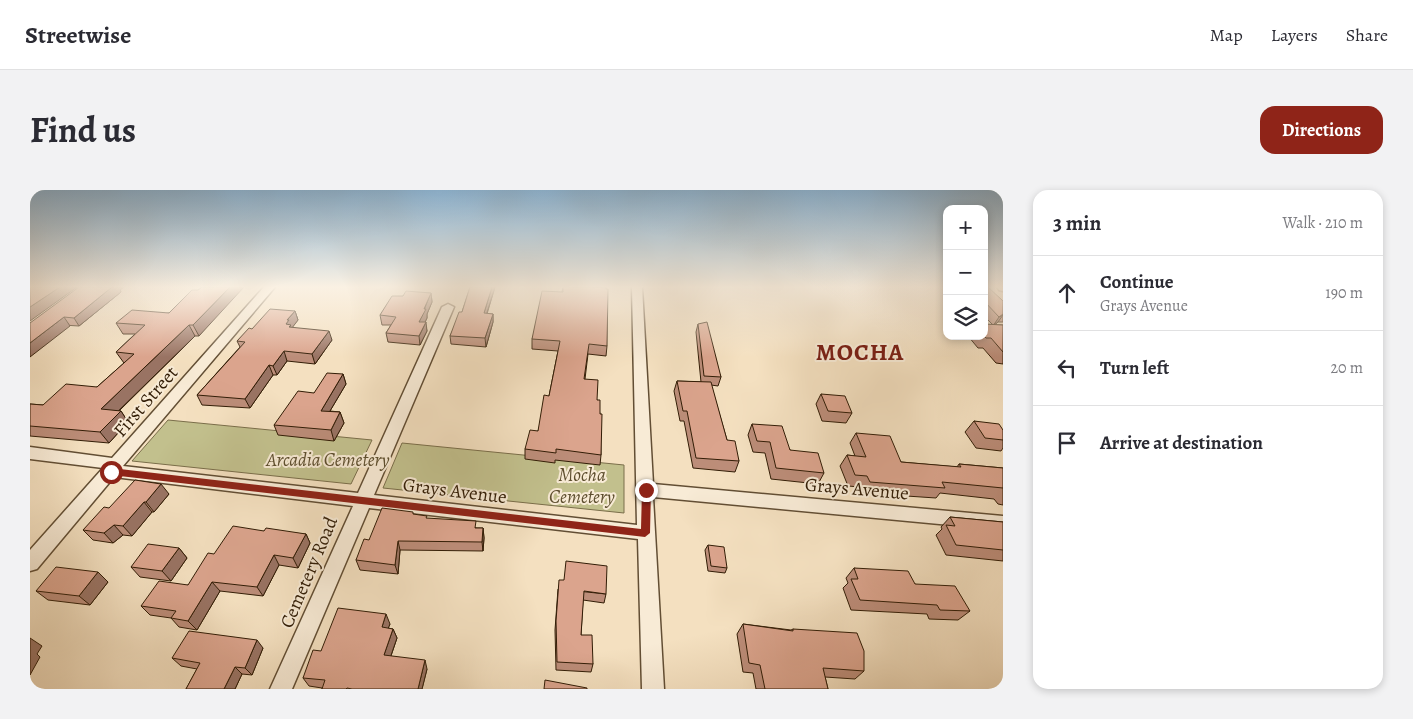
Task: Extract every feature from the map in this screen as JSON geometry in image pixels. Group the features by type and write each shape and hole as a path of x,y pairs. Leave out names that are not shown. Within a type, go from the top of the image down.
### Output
{"street":[{"name":"First Street","path":"30,563 250,310"},
{"name":"Cemetery Road","path":"281,689 447,310"},
{"path":"638,310 646,490 645,533 654,689"},
{"name":"Grays Avenue","path":"30,452 114,468 362,500 645,533"},
{"name":"Grays Avenue","path":"646,490 1003,523"}],"green space":[{"name":"Arcadia Cemetery","path":"168,420 372,440 351,484 132,461"},
{"name":"Mocha Cemetery","path":"402,443 624,465 624,513 383,488"}],"building":[{"path":"47,310 83,310 74,318 64,317 30,343 30,323"},
{"path":"132,310 169,313 172,310 207,310 193,325 189,325 101,409 121,411 100,432 30,426 30,404 43,405 66,384 97,387 134,354 116,352 145,325 116,323"},
{"path":"269,310 286,310 295,311 287,320 289,320 286,324 291,325 289,327 329,331 312,354 284,351 273,366 269,365 245,399 197,395 245,342 237,341 249,328 252,329"},
{"path":"383,310 425,310 419,322 426,322 419,336 386,333 396,317 380,315"},
{"path":"463,310 485,310 484,313 493,314 485,338 450,336 459,312"},
{"path":"538,310 608,310 607,346 589,344 584,379 598,380 597,400 600,400 600,414 602,414 601,455 556,449 556,453 525,449 530,430 538,431 544,395 549,396 560,341 532,339"},
{"path":"993,310 1003,310 1003,314 999,317"},
{"path":"707,322 721,377 704,376 698,324"},
{"path":"988,324 1003,325 1003,352 991,338 988,338"},
{"path":"327,373 343,374 321,411 340,412 331,430 274,425 298,391 314,393"},
{"path":"677,381 711,382 727,440 735,441 739,461 696,458 687,411 683,411"},
{"path":"821,394 845,396 852,413 828,411"},
{"path":"974,421 999,424 1003,430 1003,440 985,438"},
{"path":"752,424 782,426 790,450 818,453 824,473 776,468 770,442 757,441"},
{"path":"856,433 890,436 901,462 1003,468 1003,488 942,482 945,488 870,482 867,476 855,475 847,455 866,457"},
{"path":"135,480 161,484 123,526 114,525 104,533 83,530 104,507 109,508"},
{"path":"382,508 413,512 413,514 427,516 426,518 476,521 475,528 483,528 482,542 398,541 395,565 356,560 364,539 369,540"},
{"path":"950,517 1003,522 1003,550 956,545 946,525 955,526"},
{"path":"233,526 264,531 266,528 306,534 293,558 274,555 257,587 212,582 188,621 171,618 176,611 141,606 159,581 188,585 208,553 214,554"},
{"path":"148,544 179,548 162,571 131,567"},
{"path":"708,545 724,547 727,568 711,566"},
{"path":"566,561 607,566 606,594 584,591 581,635 592,635 593,664 557,662 556,621 559,580 564,580"},
{"path":"56,567 98,572 79,596 36,591"},
{"path":"854,568 908,571 915,584 955,586 970,611 940,610 937,605 860,600 851,579 858,579"},
{"path":"338,608 386,614 382,627 393,629 384,655 425,660 418,689 322,689 325,680 303,678 313,650 321,651"},
{"path":"743,624 793,631 793,629 857,633 864,651 864,671 823,668 828,689 765,689 760,665 749,663"},
{"path":"189,631 257,640 245,668 235,667 224,689 186,689 200,663 172,658"},
{"path":"545,680 587,688 587,689 544,689"}],"district":[{"name":"MOCHA","path":"860,352"}],"route":[{"path":"111,472 645,533 646,490"}]}
